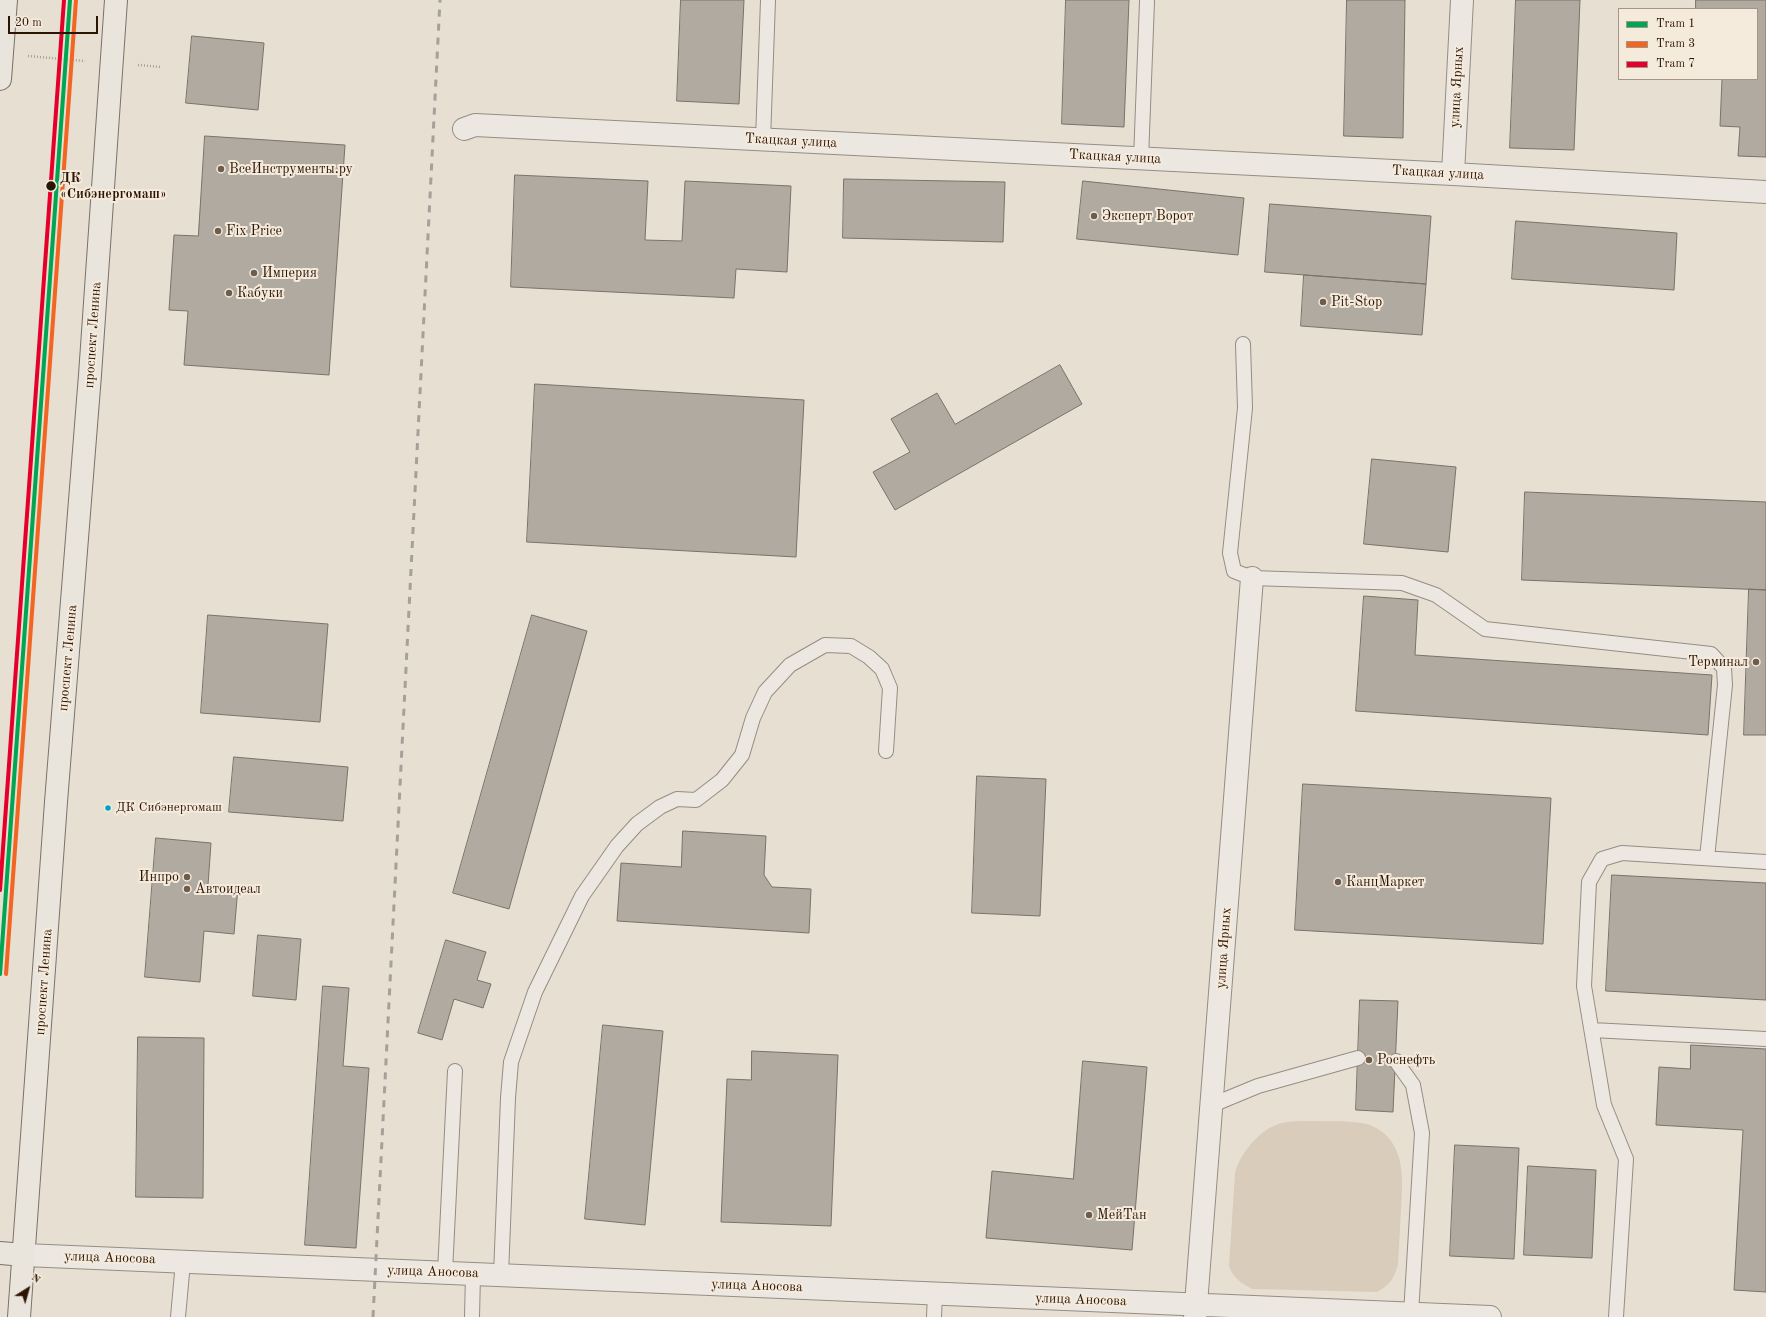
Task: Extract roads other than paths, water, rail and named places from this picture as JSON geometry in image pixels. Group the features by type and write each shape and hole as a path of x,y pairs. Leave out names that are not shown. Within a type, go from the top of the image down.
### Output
{"main road":[{"path":"0,79 6,0"},
{"name":"проспект Ленина","path":"19,1317 116,0"},
{"path":"0,1253 24,1255"}],"street":[{"name":"улица Ярных","path":"1453,174 1462,0"},
{"name":"Ткацкая улица","path":"464,129 475,125 1453,174 1766,192"},
{"name":"улица Ярных","path":"1196,1311 1252,578"},
{"name":"улица Аносова","path":"24,1255 935,1293 1196,1311 1411,1314 1490,1317"}],"lane":[{"path":"763,140 768,0"},
{"path":"1141,158 1147,2"},
{"path":"1243,344 1245,408 1230,553 1234,571 1252,578 1402,583 1436,595 1486,629 1711,654 1724,668 1725,685 1707,858"},
{"path":"501,1275 508,1098 511,1062 534,992 582,896 617,846 637,824 660,807 677,799 696,800 722,780 742,755 753,718 765,692 790,665 825,645 851,646 869,657 882,669 890,688 886,750"},
{"path":"1616,1317 1626,1159 1604,1105 1584,986 1589,882 1602,859 1622,853 1766,862"},
{"path":"1592,1030 1766,1039"},
{"path":"1212,1105 1258,1086 1358,1058"},
{"path":"1396,1061 1413,1085 1422,1134 1411,1314"},
{"path":"445,1272 455,1071"},
{"path":"178,1317 183,1262"},
{"path":"472,1317 473,1274"},
{"path":"934,1317 935,1293"}],"railway":[{"path":"373,1317 440,0"}],"tram line":[{"name":"7","path":"0,890 64,0"},
{"name":"1","path":"0,974 70,0"},
{"name":"3","path":"6,974 76,0"}],"place":[{"name":"ВсеИнструменты.ру","path":"221,169"},
{"name":"ДК «Сибэнергомаш»","path":"51,186"},
{"name":"Эксперт Ворот","path":"1094,216"},
{"name":"Fix Price","path":"218,231"},
{"name":"Империя","path":"254,273"},
{"name":"Кабуки","path":"229,293"},
{"name":"Pit-Stop","path":"1323,302"},
{"name":"Терминал","path":"1756,662"},
{"name":"ДК Сибэнергомаш","path":"108,808"},
{"name":"Инпро","path":"187,877"},
{"name":"КанцМаркет","path":"1338,882"},
{"name":"Автоидеал","path":"187,889"},
{"name":"Роснефть","path":"1369,1060"},
{"name":"МейТан","path":"1089,1215"}]}
